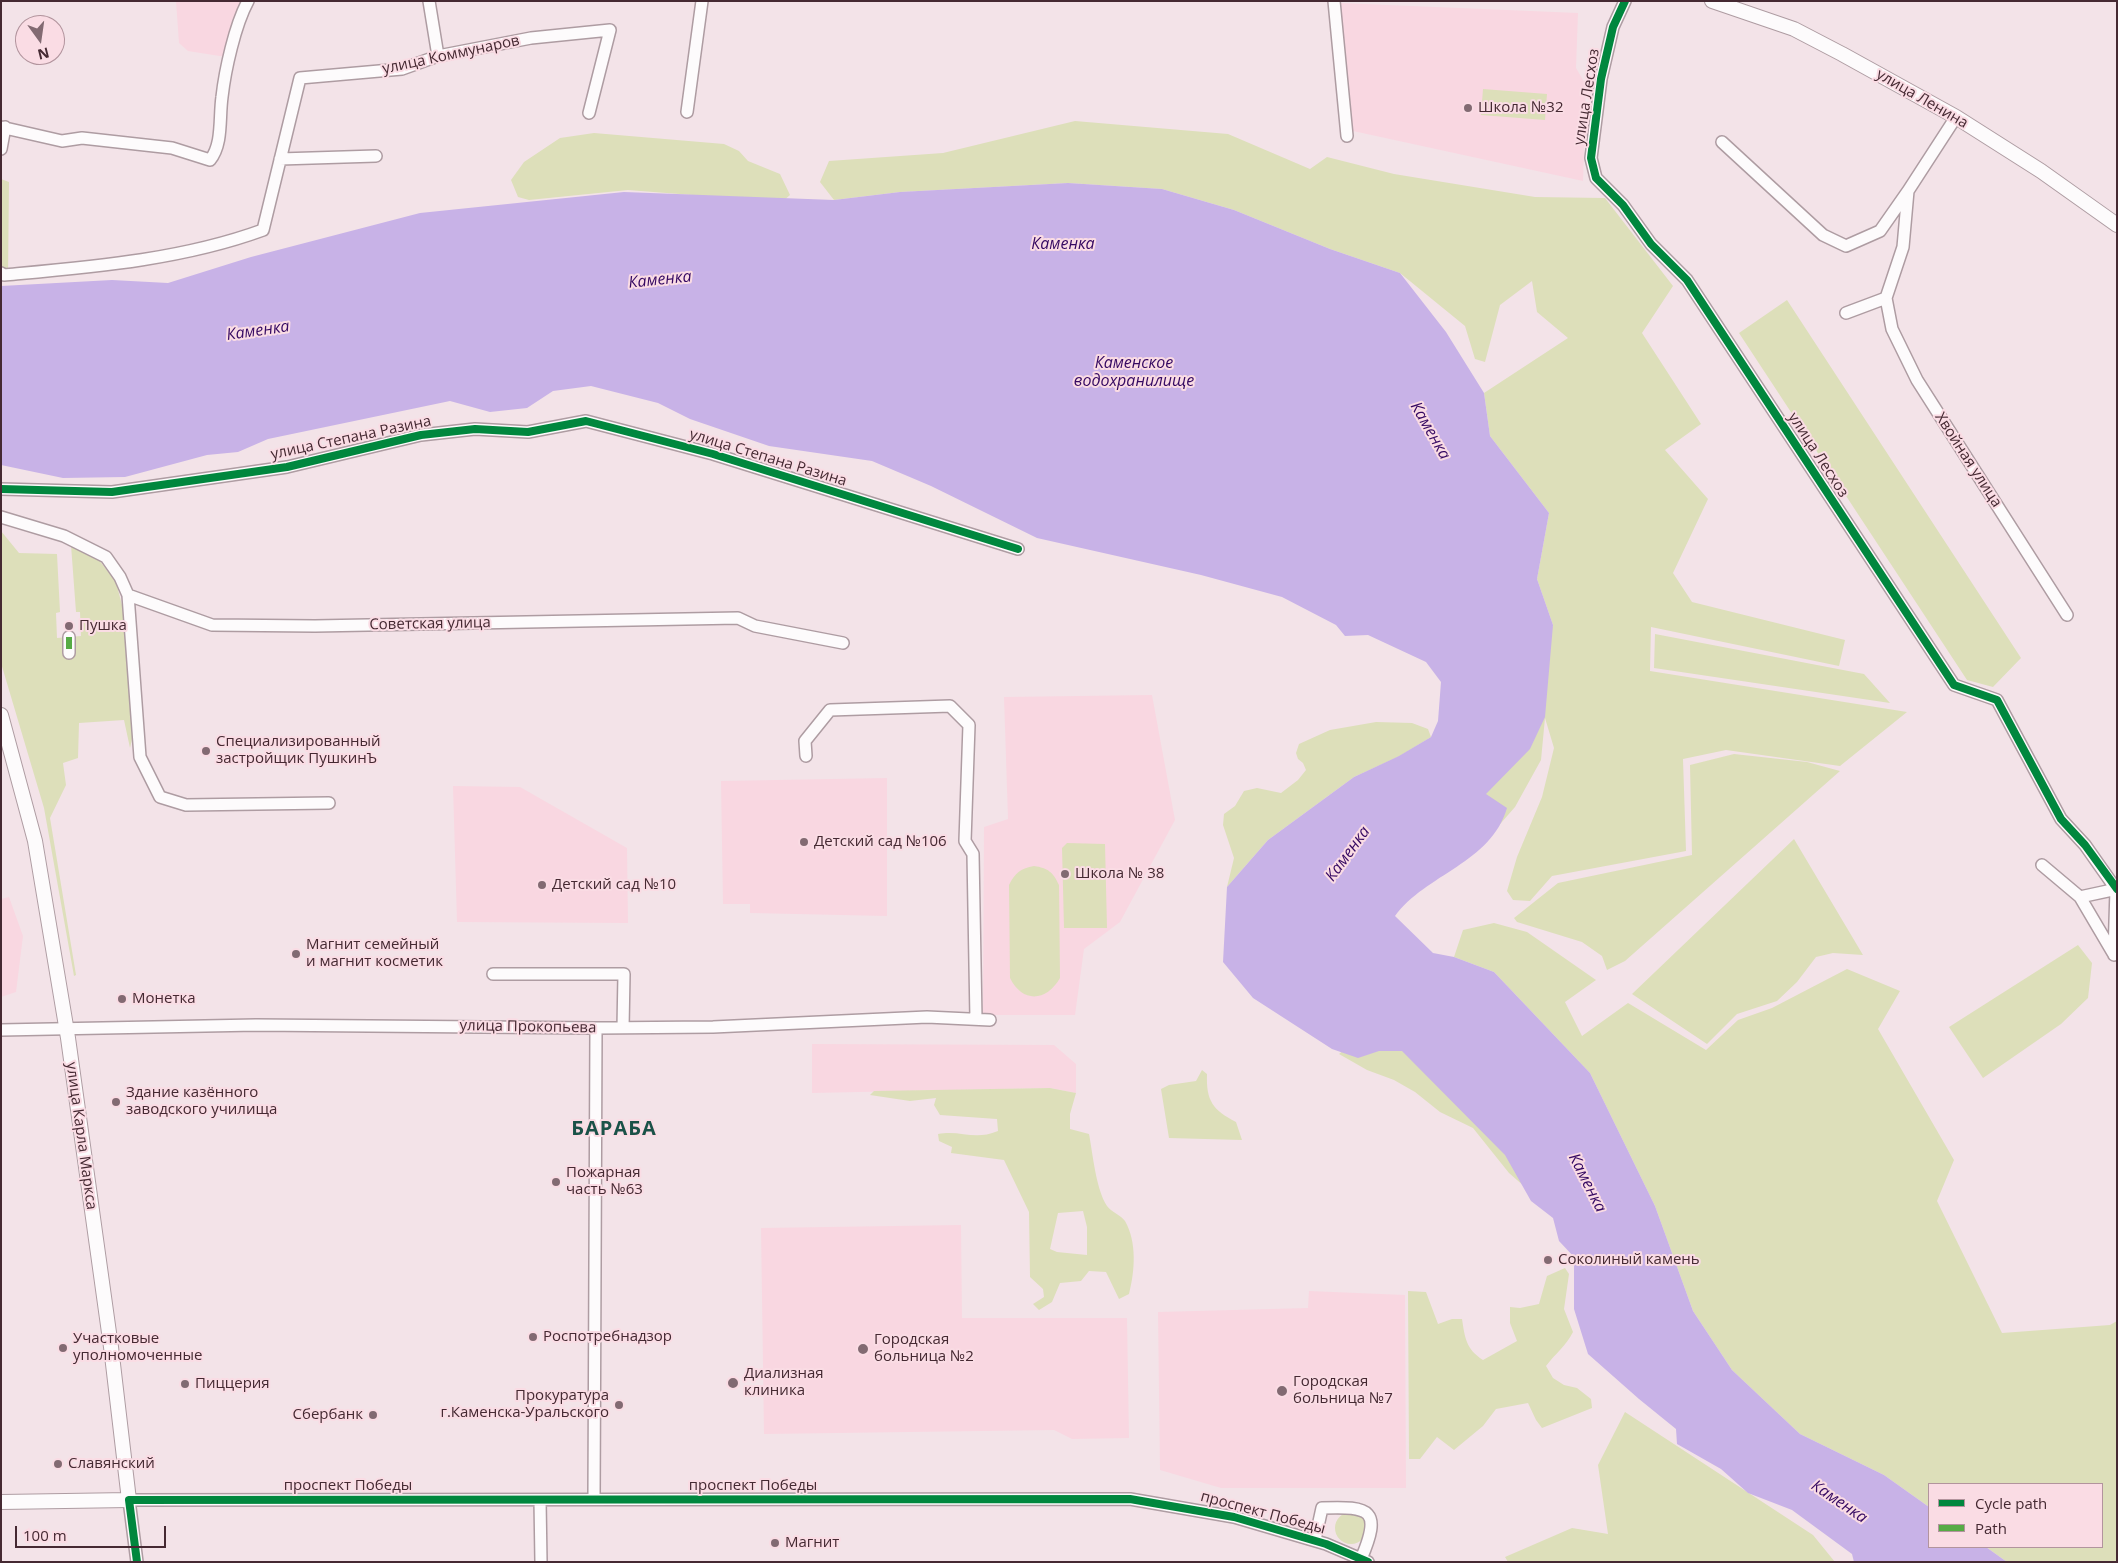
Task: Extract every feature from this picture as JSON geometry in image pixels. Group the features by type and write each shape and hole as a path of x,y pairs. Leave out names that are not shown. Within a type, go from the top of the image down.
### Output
{"main road":[{"name":"улица Ленина","path":"1712,1 1794,29 1956,117 2041,171 2117,225"},
{"name":"улица Карла Маркса","path":"1,715 35,841 66,1029 111,1347 129,1500"},
{"name":"проспект Победы","path":"1,1502 129,1500"}],"street":[{"path":"1,148 3,127 62,141 82,138 172,148 210,160 217,152 222,96 240,16 248,1"},
{"path":"429,1 438,56"},
{"path":"687,112 702,1"},
{"path":"1334,1 1347,136"},
{"name":"улица Лесхоз","path":"1625,1 1613,28 1602,79 1591,158 1596,178 1623,204 1651,244 1687,280 1954,685 1997,700 2061,819 2085,845 2116,889"},
{"name":"улица Коммунаров","path":"1,273 4,275 113,264 232,242 263,230 300,78 402,69 438,56 531,38 610,30 588,113"},
{"path":"1722,142 1822,235 1846,246 1880,231 1956,117"},
{"path":"280,159 376,156"},
{"path":"1846,313 1886,298 1903,247 1908,191"},
{"name":"Хвойная улица","path":"1886,298 1892,329 1917,380 2067,615"},
{"name":"улица Степана Разина","path":"1,489 112,492 287,467 421,435 475,429 528,432 586,421 714,454 1018,549"},
{"path":"1,517 64,536 106,557 120,577 128,595 140,757 160,797 186,805 329,803"},
{"name":"Советская улица","path":"128,595 212,625 365,625 738,618 755,626 844,643"},
{"path":"68,637 69,653"},
{"path":"806,756 805,741 830,710 950,706 969,725 966,841 973,854 976,1019"},
{"path":"2042,865 2080,897 2115,957"},
{"path":"2080,897 2116,889 2115,957"},
{"path":"493,974 624,974 623,1028"},
{"name":"улица Прокопьева","path":"1,1030 256,1025 623,1028 713,1027 926,1017 990,1020"},
{"path":"594,1499 596,1028"},
{"name":"проспект Победы","path":"129,1500 1130,1499 1234,1517 1315,1540 1364,1560"},
{"name":"улица Карла Маркса","path":"129,1500 137,1562"},
{"path":"540,1500 541,1562"},
{"path":"1315,1540 1322,1508 1355,1507 1369,1517 1372,1525 1364,1560"}],"shaded area":[{"path":"176,1 244,1 232,20 226,57 188,51 179,43"},
{"name":"Школа №32","path":"1340,3 1578,13 1576,68 1586,85 1583,181 1353,131"},
{"name":"Школа № 38","path":"1152,695 1175,820 1120,922 1084,949 1075,1015 983,1015 984,827 1008,819 1004,697"},
{"name":"Детский сад №106","path":"887,778 887,916 750,913 750,904 723,904 721,781"},
{"name":"Детский сад №10","path":"453,786 520,787 627,848 628,923 457,922"},
{"path":"9,897 23,936 16,992 1,997 1,899"},
{"path":"812,1044 1054,1045 1076,1064 1076,1093 1050,1088 812,1093"},
{"name":"Городская больница №2","path":"961,1225 962,1318 1127,1318 1129,1438 1072,1439 1054,1430 764,1434 761,1228"},
{"name":"Городская больница №7","path":"1309,1291 1405,1295 1406,1488 1221,1488 1160,1470 1158,1312 1308,1308"}],"green space":[{"path":"1483,89 1547,94 1545,120 1481,115"},
{"path":"1075,121 1228,134 1310,169 1327,157 1394,174 1535,197 1605,198 1673,286 1642,333 1701,424 1665,450 1708,499 1673,573 1692,602 1845,640 1839,666 1651,627 1650,671 1907,712 1840,766 1726,750 1683,759 1686,851 1552,876 1530,901 1513,900 1507,891 1517,857 1542,797 1554,748 1545,718 1541,760 1515,807 1480,847 1408,899 1553,625 1537,579 1549,513 1490,436 1484,393 1568,338 1537,312 1532,281 1500,305 1485,362 1475,359 1465,326 1400,273 1330,249 1234,210 1162,189 1068,183 900,192 834,200 820,182 829,161 943,153"},
{"path":"594,133 724,144 739,151 748,161 780,174 790,195 782,202 628,190 529,200 518,197 511,180 524,162 560,138"},
{"path":"1,179 9,182 8,278 1,281"},
{"path":"1787,300 2021,658 1993,687 1967,680 1739,333"},
{"path":"1,531 19,553 57,554 60,612 56,613 57,638 81,636 80,612 76,612 71,545 99,560 116,582 123,609 133,735 130,748 124,720 79,723 78,758 63,763 66,785 50,818 76,975 74,976 44,808 1,663"},
{"path":"1655,634 1864,674 1890,703 1654,668"},
{"path":"1376,722 1412,723 1428,729 1431,737 1400,756 1354,777 1268,840 1227,887 1234,858 1223,825 1224,814 1235,806 1244,791 1257,788 1281,793 1298,780 1306,770 1296,753 1299,744 1330,730"},
{"path":"1734,754 1807,762 1840,771 1625,961 1607,970 1602,956 1582,942 1517,922 1514,918 1558,883 1692,855 1690,765"},
{"path":"1794,839 1863,955 1833,953 1816,957 1797,982 1777,1001 1737,1014 1707,1044 1632,994"},
{"path":"1067,843 1105,844 1107,928 1064,928 1062,848"},
{"path":"1034,866 1050,871 1059,885 1060,978 1049,991 1035,996 1021,992 1010,978 1009,885 1019,872"},
{"path":"1494,923 1527,932 1596,980 1565,1002 1582,1036 1628,1003 1706,1050 1738,1020 1772,1008 1847,969 1900,991 1878,1029 1954,1160 1937,1201 2002,1333 2110,1325 2117,1321 2117,1562 2007,1562 1987,1548 2103,1548 2103,1483 1928,1483 1928,1506 1884,1475 1800,1434 1732,1370 1693,1311 1655,1206 1590,1073 1494,972 1454,957 1463,930"},
{"path":"2078,945 2092,963 2088,998 2061,1024 1983,1078 1949,1027"},
{"path":"1392,1037 1502,1143 1533,1194 1509,1173 1473,1128 1440,1112 1415,1092 1394,1080 1367,1070 1339,1054 1345,1049"},
{"path":"1202,1070 1207,1074 1208,1091 1212,1104 1216,1109 1236,1122 1242,1140 1169,1138 1161,1089 1169,1085 1196,1081"},
{"path":"1050,1088 1076,1093 1070,1114 1070,1129 1089,1134 1095,1172 1103,1199 1109,1208 1125,1221 1132,1238 1134,1266 1129,1294 1119,1299 1106,1272 1089,1271 1081,1281 1060,1283 1052,1302 1039,1310 1033,1304 1044,1297 1043,1289 1030,1277 1029,1212 1004,1160 951,1153 952,1147 939,1141 938,1134 982,1135 998,1131 997,1119 940,1115 934,1105 936,1098 910,1101 870,1095 874,1091","holes":["1083,1211 1087,1227 1087,1255 1057,1252 1050,1249 1058,1213"]},
{"path":"1565,1268 1569,1274 1564,1309 1573,1332 1564,1346 1546,1366 1553,1378 1564,1385 1577,1388 1591,1399 1592,1408 1542,1428 1528,1403 1496,1409 1483,1426 1454,1450 1437,1437 1420,1459 1409,1459 1408,1291 1426,1292 1438,1324 1452,1319 1462,1319 1467,1342 1473,1352 1483,1360 1517,1341 1510,1323 1510,1307 1520,1308 1539,1304 1547,1276"},
{"path":"1625,1412 1813,1535 1835,1562 1508,1562 1505,1557 1572,1528 1608,1534 1598,1465"},
{"path":"1351,1512 1357,1513 1362,1517 1366,1522 1366,1534 1362,1539 1357,1543 1351,1544 1345,1543 1340,1539 1336,1534 1335,1528 1336,1522 1340,1517 1345,1513"}],"water":[{"name":"Каменское водохранилище","path":"1068,183 1162,189 1234,210 1330,249 1400,273 1446,332 1484,393 1490,436 1549,513 1537,579 1553,625 1545,717 1530,749 1486,794 1507,808 1499,827 1473,855 1423,889 1395,916 1433,953 1454,957 1494,972 1590,1073 1655,1206 1693,1311 1732,1370 1800,1434 1884,1475 1928,1506 1928,1548 1987,1548 2007,1562 1854,1562 1852,1554 1792,1510 1748,1493 1721,1469 1677,1444 1676,1429 1588,1354 1574,1309 1574,1257 1559,1241 1553,1218 1531,1201 1505,1155 1402,1051 1379,1051 1358,1058 1332,1049 1253,998 1223,962 1227,887 1268,840 1354,777 1399,756 1431,737 1438,721 1441,682 1426,662 1368,635 1345,636 1336,625 1282,597 1201,575 1037,538 931,486 872,461 769,446 690,419 658,403 591,386 553,391 527,408 490,412 450,401 268,439 238,452 207,455 125,477 63,478 1,465 1,286 112,280 168,283 251,257 420,213 624,192 834,200 900,192"}],"marked path":[{"path":"69,637 69,653"}],"cycle path":[{"path":"1625,1 1613,27 1601,79 1591,158 1596,178 1623,205 1651,244 1687,280 1954,685 1997,700 2061,819 2085,845 2117,889"},
{"path":"1,489 112,492 287,467 421,435 475,429 528,432 586,421 713,454 1018,549"},
{"path":"137,1562 129,1500 1130,1499 1234,1517 1326,1544 1368,1562"}],"place":[{"name":"Школа №32","path":"1468,108"},
{"name":"Пушка","path":"69,626"},
{"name":"Специализированный застройщик ПушкинЪ","path":"206,751"},
{"name":"Детский сад №106","path":"804,842"},
{"name":"Школа № 38","path":"1065,874"},
{"name":"Детский сад №10","path":"542,885"},
{"name":"Магнит семейный и магнит косметик","path":"296,954"},
{"name":"Монетка","path":"122,999"},
{"name":"Здание казённого заводского училища","path":"116,1102"},
{"name":"Пожарная часть №63","path":"556,1182"},
{"name":"Соколиный камень","path":"1548,1260"},
{"name":"Роспотребнадзор","path":"533,1337"},
{"name":"Участковые уполномоченные","path":"63,1348"},
{"name":"Городская больница №2","path":"863,1349"},
{"name":"Диализная клиника","path":"733,1383"},
{"name":"Пиццерия","path":"185,1384"},
{"name":"Городская больница №7","path":"1282,1391"},
{"name":"Прокуратура г.Каменска-Уральского","path":"619,1405"},
{"name":"Сбербанк","path":"373,1415"},
{"name":"Славянский","path":"58,1464"},
{"name":"Магнит","path":"775,1543"}],"district":[{"name":"БАРАБА","path":"614,1129"}],"water label":[{"name":"Каменка","path":"1063,244"},
{"name":"Каменка","path":"660,280"},
{"name":"Каменка","path":"258,331"},
{"name":"Каменка","path":"1430,431"},
{"name":"Каменка","path":"1348,854"},
{"name":"Каменка","path":"1587,1183"},
{"name":"Каменка","path":"1839,1502"}]}
